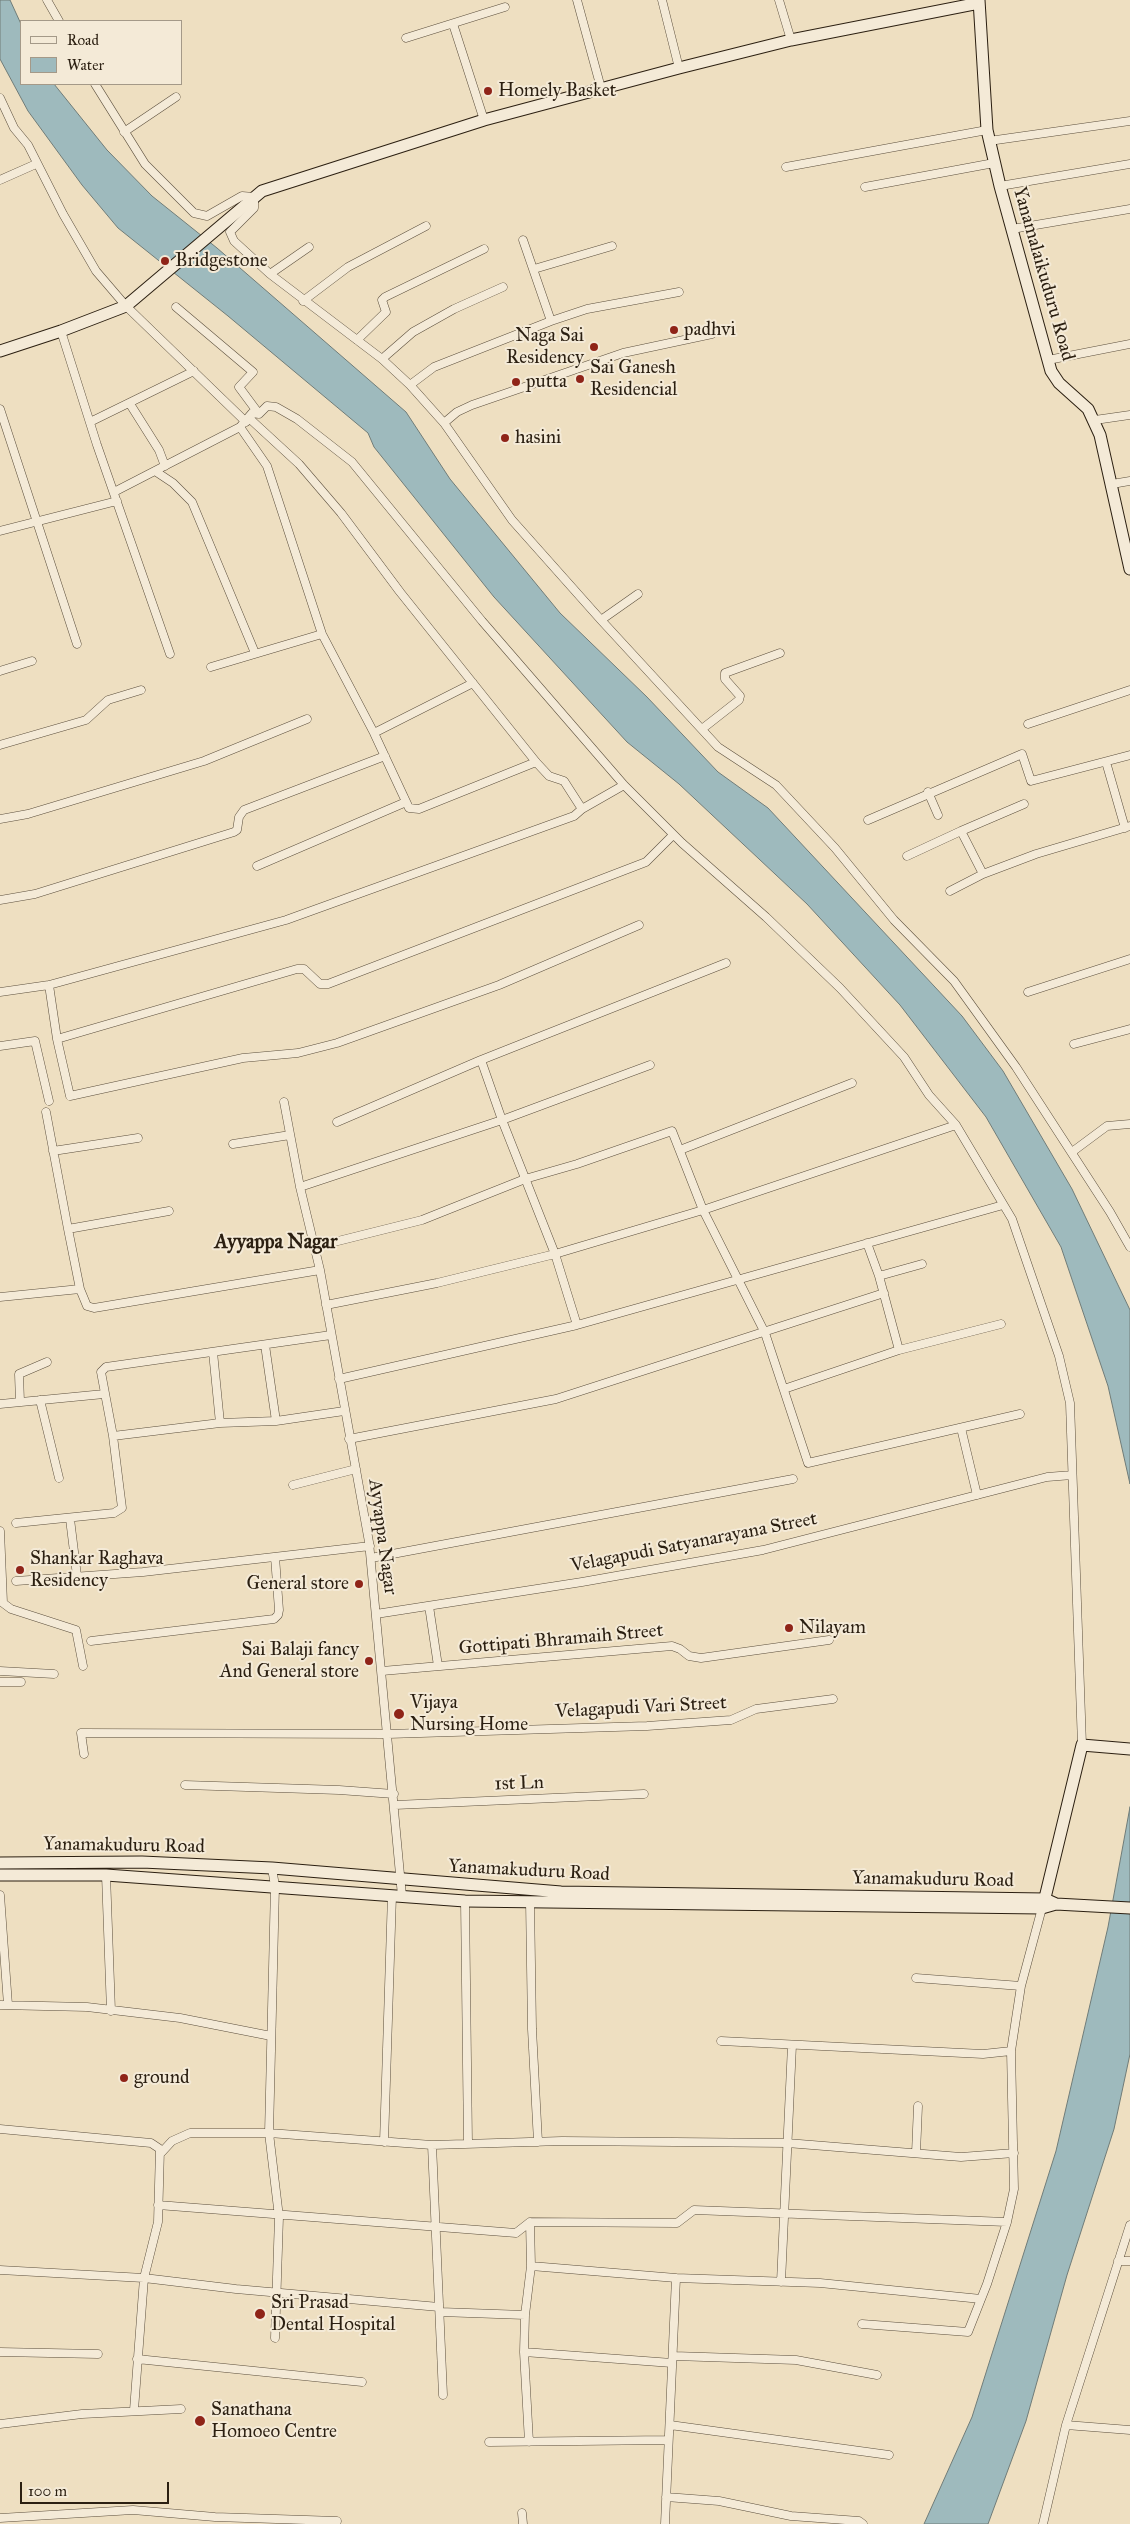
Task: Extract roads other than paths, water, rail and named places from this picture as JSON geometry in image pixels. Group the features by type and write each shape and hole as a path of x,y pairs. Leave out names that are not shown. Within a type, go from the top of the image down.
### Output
{"street":[{"path":"47,0 58,20"},
{"path":"578,0 602,88"},
{"path":"662,0 679,68"},
{"path":"779,0 791,40"},
{"path":"0,351 61,331 126,306 156,283 262,191 484,120 602,88 791,40 979,2"},
{"name":"Yanamalaikuduru Road","path":"979,2 988,135 1000,186 1048,360 1059,383 1088,409 1095,420 1128,550 1130,569"},
{"path":"406,38 505,7"},
{"path":"453,24 484,120"},
{"path":"96,85 145,164 199,216 207,216 242,196 254,197"},
{"path":"124,132 176,97"},
{"path":"0,98 14,128 28,145 36,164 96,271 126,306 245,422 299,464 335,506 400,592 536,762 549,776 564,781 582,809"},
{"path":"786,167 988,135 1130,121"},
{"path":"865,187 994,163"},
{"path":"0,180 36,164"},
{"path":"1000,186 1130,164"},
{"path":"254,197 254,208 230,232 234,241 270,274 382,359 410,385 444,423 512,520 601,620 718,747 776,785 835,848 894,920 954,981 981,1016 1072,1152 1130,1247"},
{"path":"1012,229 1130,209"},
{"path":"304,301 348,267 426,226"},
{"path":"523,240 551,321"},
{"path":"270,274 309,246"},
{"path":"534,269 612,246"},
{"path":"357,340 386,312 382,300 385,297 484,249"},
{"path":"382,359 413,332 454,309 502,286"},
{"path":"410,385 434,367 551,321 587,309 679,292"},
{"path":"176,307 253,372 239,387 259,414"},
{"path":"61,331 90,422 170,654"},
{"path":"444,423 456,412 472,405 623,353 712,334"},
{"path":"1048,360 1130,344"},
{"path":"90,422 194,371"},
{"path":"130,404 159,450 165,466"},
{"path":"259,414 267,406 276,407 297,419 352,462 482,621 624,785 673,834 840,988 904,1057 929,1095 956,1125 1012,1219 1059,1356 1070,1403 1082,1745 1044,1903 1021,1986 1011,2051 1014,2189 1007,2222 982,2299 968,2332 862,2324"},
{"path":"0,409 77,644"},
{"path":"114,492 245,422 252,413 259,414"},
{"path":"1095,420 1130,414"},
{"path":"245,422 267,466 322,634 374,733 409,808 418,809 536,762"},
{"path":"155,471 173,483 192,502 255,653"},
{"path":"1112,484 1130,480"},
{"path":"0,531 36,520 117,501"},
{"path":"601,620 638,594"},
{"path":"212,667 322,634"},
{"path":"702,729 739,700 740,696 725,679 725,674 780,654"},
{"path":"0,671 32,661"},
{"path":"374,733 473,683"},
{"path":"0,745 86,720 108,700 141,690"},
{"path":"1028,724 1130,690"},
{"path":"0,819 28,814 204,761 307,719"},
{"path":"868,820 928,792 1022,754 1031,781 1130,755"},
{"path":"0,900 35,894 234,832 237,830 238,817 244,810 385,756"},
{"path":"950,891 983,874 1036,854 1127,827 1106,762"},
{"path":"0,992 49,985 286,920 574,816 582,809 624,785"},
{"path":"928,792 938,815"},
{"path":"257,866 406,802"},
{"path":"907,856 1024,804"},
{"path":"961,831 983,874"},
{"path":"57,1039 297,969 304,969 320,984 328,984 646,862 673,834"},
{"path":"49,985 57,1039 70,1096 244,1058 298,1054 337,1044 499,985 639,925"},
{"path":"1028,992 1130,959"},
{"path":"337,1122 481,1060 726,963"},
{"path":"1074,1044 1130,1029"},
{"path":"0,1046 35,1041 49,1101"},
{"path":"481,1060 502,1120 555,1254 577,1325"},
{"path":"300,1187 502,1120 650,1064"},
{"path":"680,1150 852,1083"},
{"name":"Ayyappa Nagar","path":"284,1102 300,1187 320,1270 349,1439 370,1546 394,1794 400,1881 397,1896 384,2142"},
{"path":"46,1112 80,1289 87,1306 94,1308 320,1270"},
{"path":"1072,1152 1107,1126 1130,1124"},
{"path":"326,1305 437,1283 555,1254 703,1210 956,1125"},
{"path":"314,1247 422,1220 525,1179 578,1164 672,1131 703,1210 765,1333 808,1464 1020,1414"},
{"path":"234,1144 290,1135"},
{"path":"53,1150 138,1138"},
{"path":"339,1379 577,1325 1003,1204"},
{"path":"68,1230 168,1211"},
{"path":"867,1243 879,1276 899,1350"},
{"path":"879,1276 922,1264"},
{"path":"0,1297 80,1289"},
{"path":"349,1439 556,1399 884,1293"},
{"path":"784,1389 899,1350 1001,1324"},
{"path":"16,1523 70,1519 114,1513 122,1508 113,1436 101,1372 106,1367 331,1335"},
{"path":"265,1345 276,1420"},
{"path":"213,1352 220,1423"},
{"path":"20,1402 19,1374 48,1362"},
{"path":"0,1404 104,1394"},
{"path":"40,1400 59,1478"},
{"path":"113,1436 220,1423 276,1420 344,1411"},
{"path":"961,1428 977,1495"},
{"path":"293,1485 356,1469"},
{"name":"Velagapudi Satyanarayana Street","path":"376,1614 763,1550 1015,1487 1046,1477 1072,1475"},
{"path":"371,1558 794,1479"},
{"path":"70,1519 77,1576"},
{"path":"0,1531 2,1604 11,1609 76,1630 83,1666"},
{"path":"16,1581 143,1572 370,1546"},
{"path":"91,1641 274,1619 278,1615 275,1557"},
{"path":"429,1606 438,1666"},
{"name":"Gottipati Bhramaih Street","path":"382,1670 672,1646 689,1656 700,1658 829,1640"},
{"path":"0,1671 54,1674"},
{"path":"0,1682 21,1682"},
{"name":"Velagapudi Vari Street","path":"84,1754 81,1733 388,1734 647,1726 739,1718 756,1709 833,1699"},
{"path":"1082,1745 1105,1749 1130,1749"},
{"path":"185,1785 339,1790 394,1794"},
{"name":"1st Ln","path":"395,1805 644,1794"},
{"name":"Yanamakuduru Road","path":"0,1863 142,1862 272,1868 400,1881 561,1892 1044,1903"},
{"path":"272,1868 275,1886 269,2133 279,2216 278,2293 275,2338"},
{"name":"Yanamakuduru Road","path":"0,1875 106,1875 465,1901 1044,1903"},
{"path":"106,1875 111,2011"},
{"path":"0,1895 4,2005 58,2006 180,2018 271,2036"},
{"path":"465,1901 468,2144"},
{"path":"530,1901 532,2028 538,2142"},
{"path":"1044,1903 1130,1908"},
{"path":"916,1978 1021,1986"},
{"path":"721,2041 983,2054 1011,2051"},
{"path":"781,2282 792,2045"},
{"path":"916,2153 918,2106"},
{"path":"0,2129 152,2143 158,2146 161,2153 158,2222 144,2278 134,2410"},
{"path":"161,2153 172,2141 190,2133 269,2133 432,2145 538,2142 787,2143 961,2157 1014,2153"},
{"path":"432,2145 443,2395"},
{"path":"158,2206 516,2233 530,2222 677,2223 694,2210 1007,2222"},
{"path":"529,2442 524,2352 525,2315 531,2266 530,2222"},
{"path":"1043,2524 1066,2425 1130,2225"},
{"path":"1118,2261 1130,2261"},
{"path":"531,2266 676,2278 820,2283 982,2299"},
{"path":"0,2270 144,2278 440,2310 525,2315"},
{"path":"665,2524 676,2278"},
{"path":"0,2352 98,2354"},
{"path":"524,2352 673,2359 796,2360 878,2375"},
{"path":"137,2360 362,2382"},
{"path":"0,2424 82,2414 181,2409"},
{"path":"670,2425 889,2455"},
{"path":"1066,2425 1130,2430"},
{"path":"490,2442 668,2440"},
{"path":"666,2497 719,2501 791,2516 859,2521 863,2524"},
{"path":"0,2518 133,2510 215,2517 337,2521"},
{"path":"522,2513 523,2524"}],"water":[{"path":"0,0 10,0 20,22 20,85 55,85 107,150 152,196 217,248 406,412 450,479 560,613 647,697 718,772 768,808 962,1016 1003,1071 1072,1189 1130,1310 1130,1484 1108,1386 1061,1247 986,1117 900,1005 807,904 679,784 627,742 494,597 374,447 368,433 228,316 118,228 82,185 28,111 0,59"},
{"path":"1130,1807 1130,2054 1114,2129 1067,2275 1026,2421 988,2524 924,2524 972,2417 1056,2151 1108,1927"}],"place":[{"name":"Homely Basket","path":"488,91"},
{"name":"Bridgestone","path":"165,261"},
{"name":"padhvi","path":"674,330"},
{"name":"Naga Sai Residency","path":"594,347"},
{"name":"Sai Ganesh Residencial","path":"580,379"},
{"name":"putta","path":"516,382"},
{"name":"hasini","path":"505,438"},
{"name":"Shankar Raghava Residency","path":"20,1570"},
{"name":"General store","path":"359,1584"},
{"name":"Nilayam","path":"789,1628"},
{"name":"Sai Balaji fancy And General store","path":"369,1661"},
{"name":"Vijaya Nursing Home","path":"399,1714"},
{"name":"ground","path":"124,2078"},
{"name":"Sri Prasad Dental Hospital","path":"260,2314"},
{"name":"Sanathana Homoeo Centre","path":"200,2421"}],"district":[{"name":"Ayyappa Nagar","path":"276,1243"}]}
